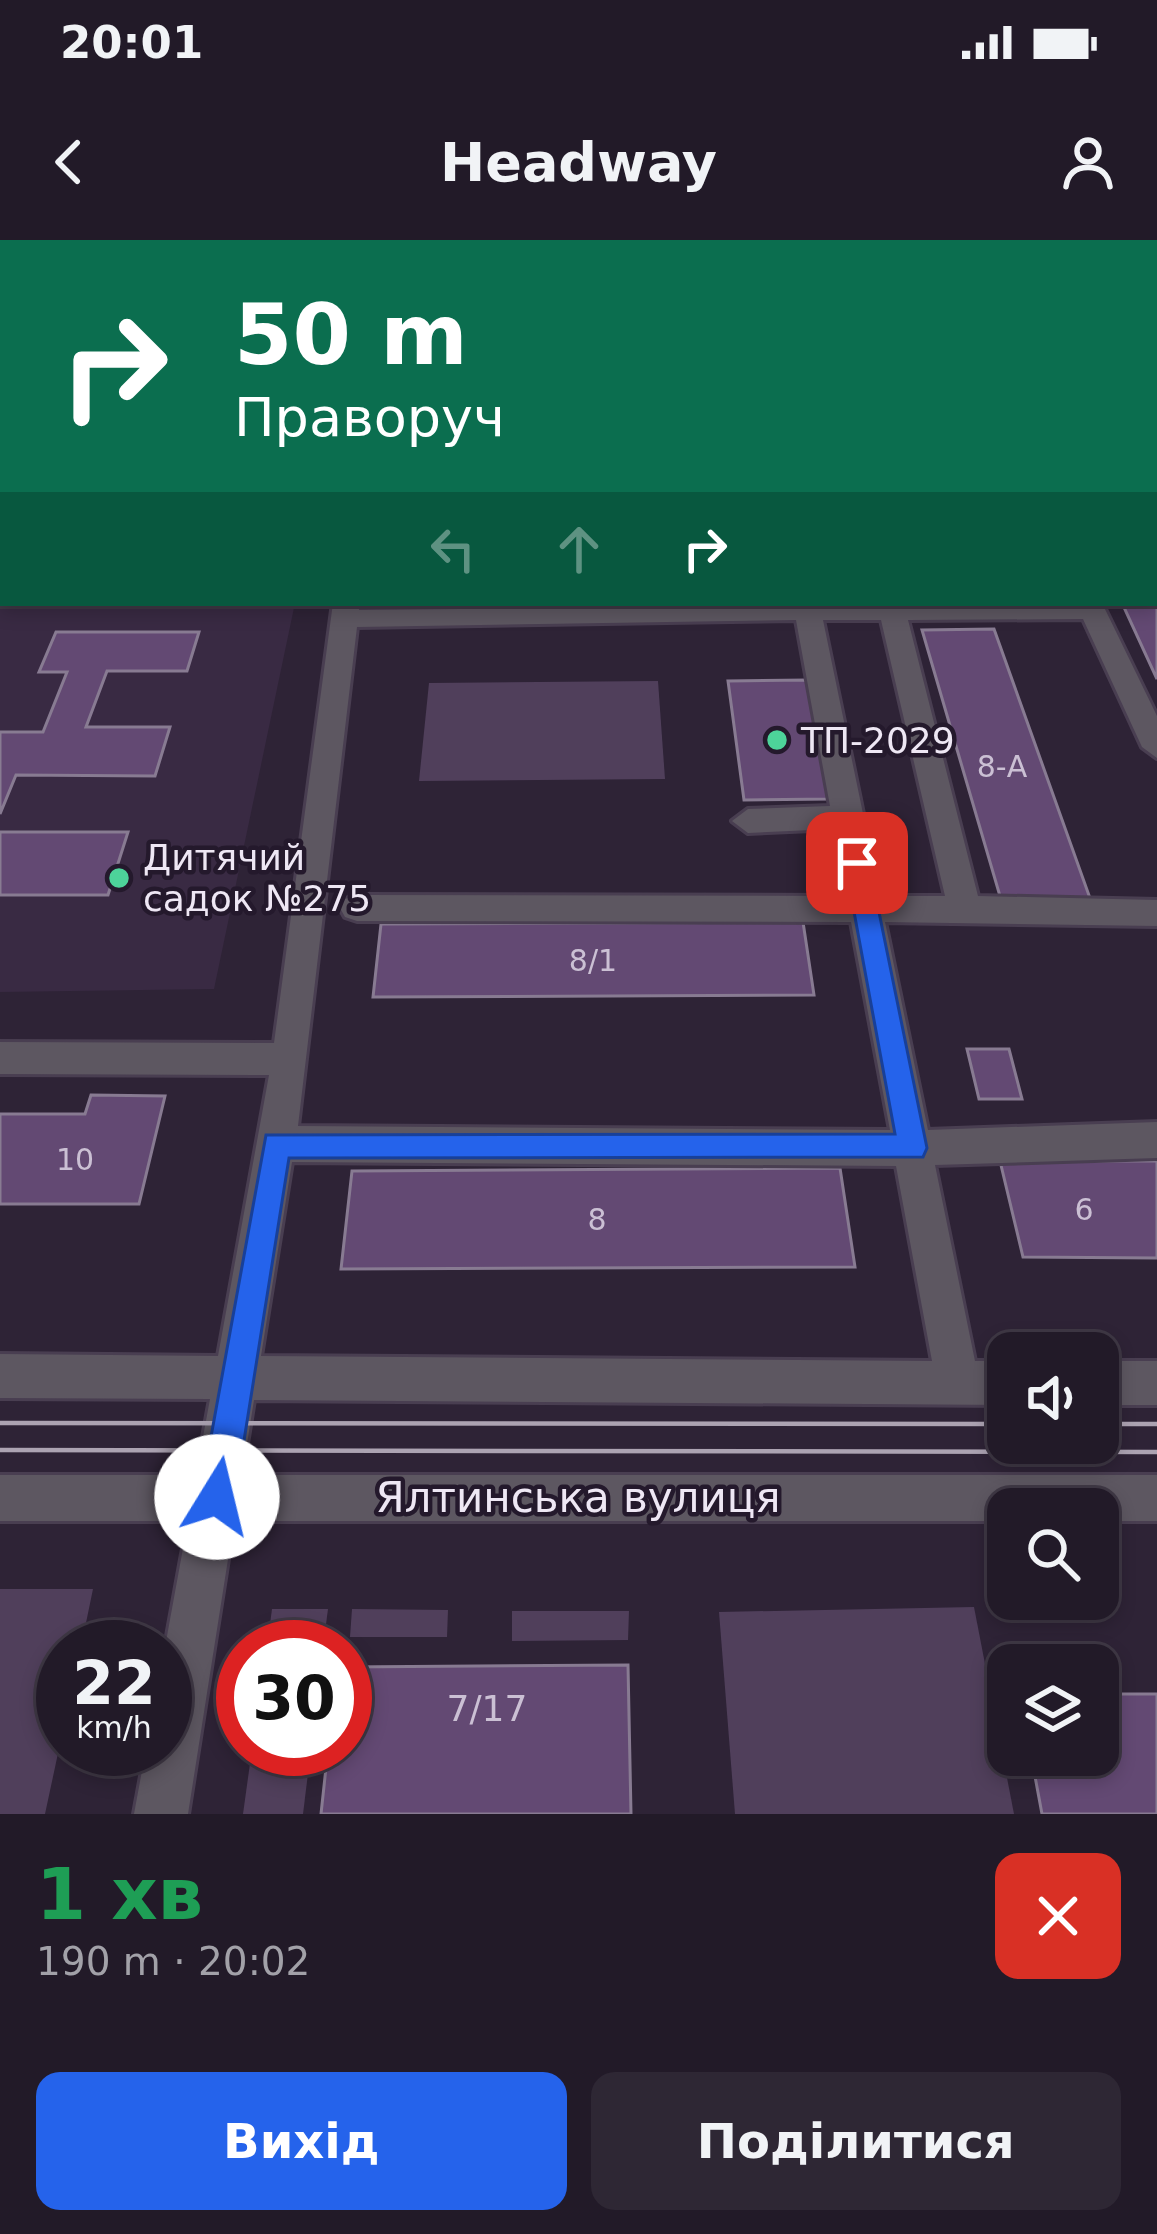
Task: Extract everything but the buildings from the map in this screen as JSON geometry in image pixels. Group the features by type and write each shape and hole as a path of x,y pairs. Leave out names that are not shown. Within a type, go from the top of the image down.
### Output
{"street":[{"path":"807,606 958,1383"},
{"path":"161,1814 290,1059 345,612 1091,607 1157,747"},
{"path":"892,610 965,909"},
{"path":"748,820 848,817"},
{"path":"357,908 1157,913"},
{"path":"0,1058 290,1059"},
{"path":"276,1144 913,1148 1157,1140"},
{"path":"0,1376 987,1383"},
{"path":"1119,1383 1157,1383"},
{"name":"Ялтинська вулиця","path":"0,1498 1157,1498"}],"shaded area":[{"name":"Дитячий садок №275","path":"0,606 294,606 214,989 0,992"},
{"path":"658,681 665,779 419,781 429,683"},
{"path":"0,1589 93,1589 87,1620 36,1620 36,1776 53,1776 45,1814 0,1814"},
{"path":"974,1607 987,1674 987,1776 1007,1776 1014,1814 735,1814 719,1612"},
{"path":"272,1609 328,1609 327,1620 271,1620"},
{"path":"352,1609 448,1610 447,1637 372,1637 372,1620 351,1620"},
{"path":"512,1611 629,1611 628,1640 512,1641"},
{"path":"248,1776 308,1776 303,1814 243,1814"}],"tram line":[{"path":"0,1423 987,1424"},
{"path":"1119,1424 1157,1424"},
{"path":"0,1450 1157,1452"}],"place":[{"name":"ТП-2029","path":"777,740"},
{"name":"Дитячий садок №275","path":"119,878"}],"route":[{"path":"217,1497 276,1144 913,1148 857,863"}]}
